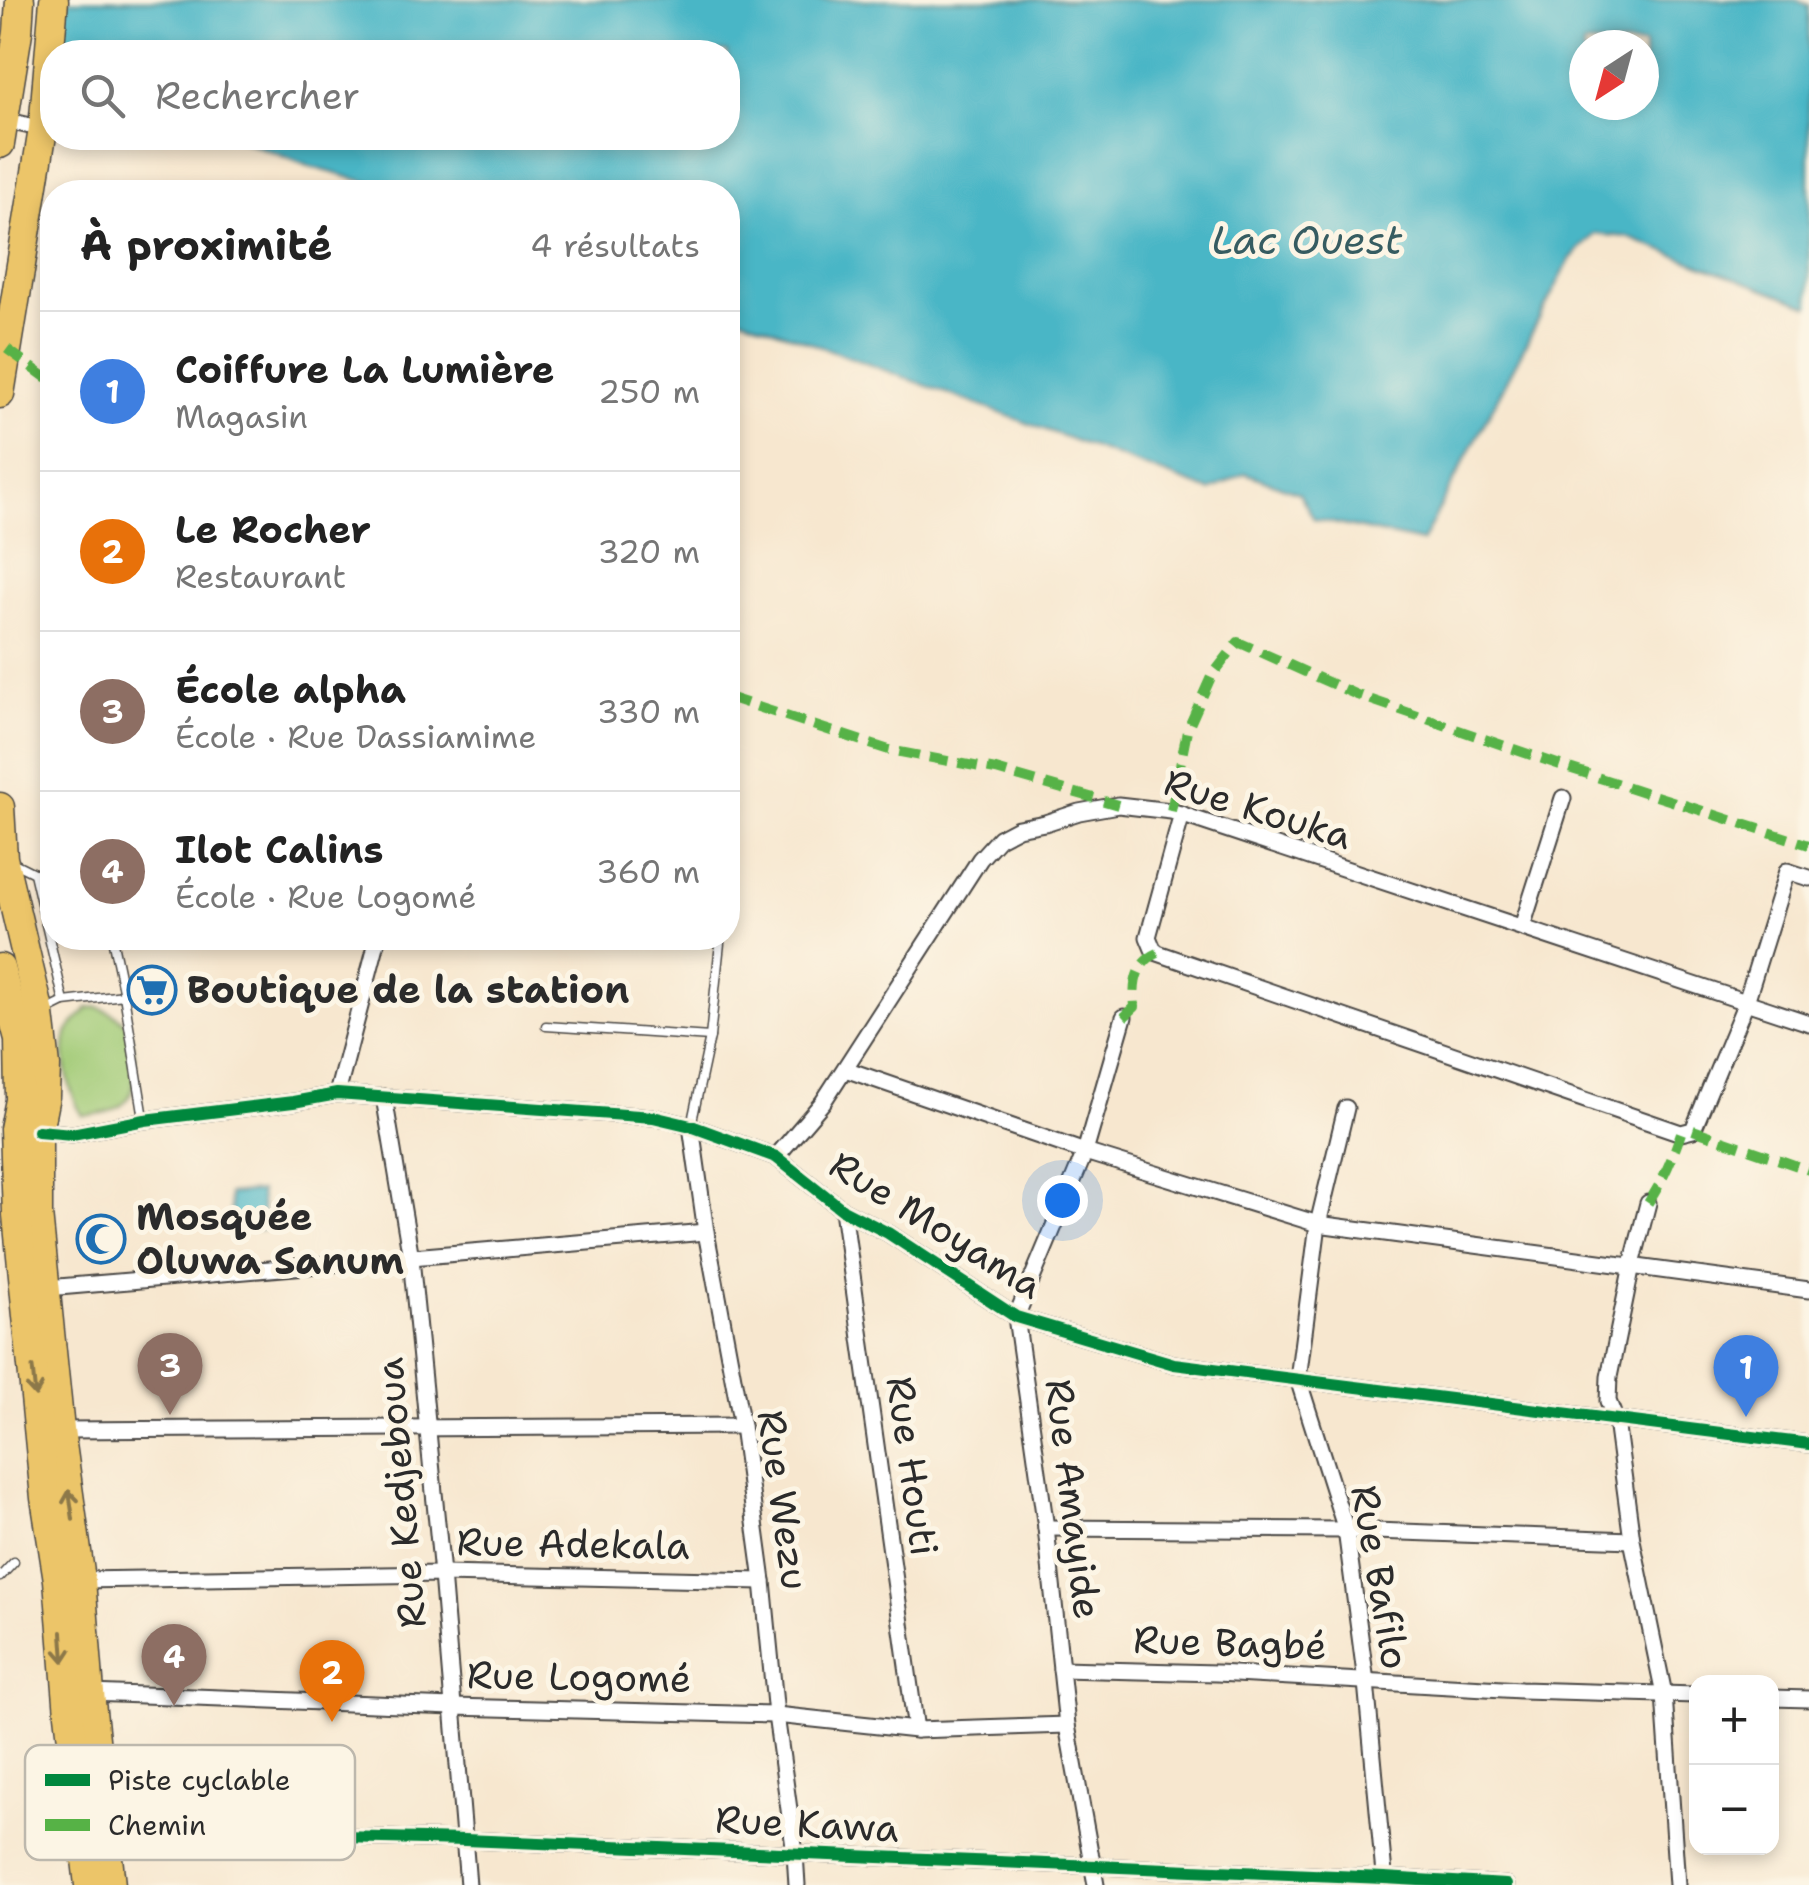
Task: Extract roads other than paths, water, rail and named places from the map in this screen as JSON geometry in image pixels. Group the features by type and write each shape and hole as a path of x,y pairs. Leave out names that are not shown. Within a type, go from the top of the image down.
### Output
{"highway":[{"path":"2,128 9,29 20,0"},
{"path":"51,40 54,0"},
{"path":"0,394 40,147"},
{"path":"0,807 3,858 52,1008 45,1096 26,1130 18,1216 43,1479 70,1580 95,1745"},
{"path":"0,968 47,1288 70,1580 69,1714 73,1745"},
{"path":"86,1860 89,1885"},
{"path":"107,1860 110,1885"}],"street":[{"path":"2,128 40,129"},
{"path":"1522,928 1564,798"},
{"name":"Rue Kouka","path":"776,1157 823,1102 980,859 999,838 1018,828 1118,805 1182,814 1809,1023"},
{"path":"1182,814 1148,937 1158,952 1681,1133 1693,1130 1746,1002 1787,871 1809,878"},
{"path":"337,1094 375,950"},
{"path":"1016,1317 1085,1152 1124,1017"},
{"path":"845,1069 1085,1152 1318,1224 1809,1290"},
{"name":"Rue Moyama","path":"26,1130 72,1134 337,1094 630,1114 691,1126 776,1157 844,1210 888,1233 1016,1317 1174,1364 1809,1444"},
{"name":"Rue Kedjeboua","path":"384,1098 412,1258 468,1885"},
{"name":"Rue Bafilo","path":"1346,1108 1318,1224 1298,1379 1346,1530 1366,1682 1384,1881"},
{"name":"Rue Wezu","path":"691,1126 764,1581 796,1885"},
{"path":"1648,1203 1609,1377 1608,1401 1616,1421 1632,1540 1664,1694 1677,1885"},
{"name":"Rue Houti","path":"844,1210 916,1730"},
{"path":"47,1288 706,1232"},
{"name":"Rue Amayide","path":"1016,1317 1046,1528 1067,1724 1096,1885"},
{"path":"60,1430 742,1426"},
{"path":"1046,1528 1346,1530 1632,1540"},
{"name":"Rue Adekala","path":"70,1580 442,1574 764,1581"},
{"name":"Rue Bagbé","path":"1061,1669 1217,1672 1689,1695"},
{"name":"Rue Logomé","path":"90,1694 776,1715 916,1730 1067,1724"},
{"path":"1779,1698 1809,1699"},
{"name":"Rue Kawa","path":"355,1837 1506,1885"}],"lane":[{"path":"3,858 40,874"},
{"path":"34,873 40,918"},
{"path":"44,950 52,1008 124,995"},
{"path":"115,950 145,1120"},
{"path":"691,1126 710,1037 719,950"},
{"path":"546,1026 710,1037"},
{"path":"0,1577 14,1562"}],"water":[{"name":"Lac Ouest","path":"66,0 1795,0 1809,5 1809,306 1627,237 1595,234 1571,258 1422,542 1314,519 1299,493 1245,473 1210,491 740,316 740,180 359,180 268,150 740,150 740,40 62,40"},
{"path":"260,1191 264,1229 233,1232 229,1194"}],"place":[{"name":"Boutique de la station","path":"152,990"},
{"name":"Mosquée Oluwa Sanum","path":"101,1239"},
{"name":"École alpha","path":"170,1415"},
{"name":"Coiffure La Lumière","path":"1746,1417"},
{"name":"Ilot Calins","path":"174,1706"},
{"name":"Le Rocher","path":"332,1722"}]}
